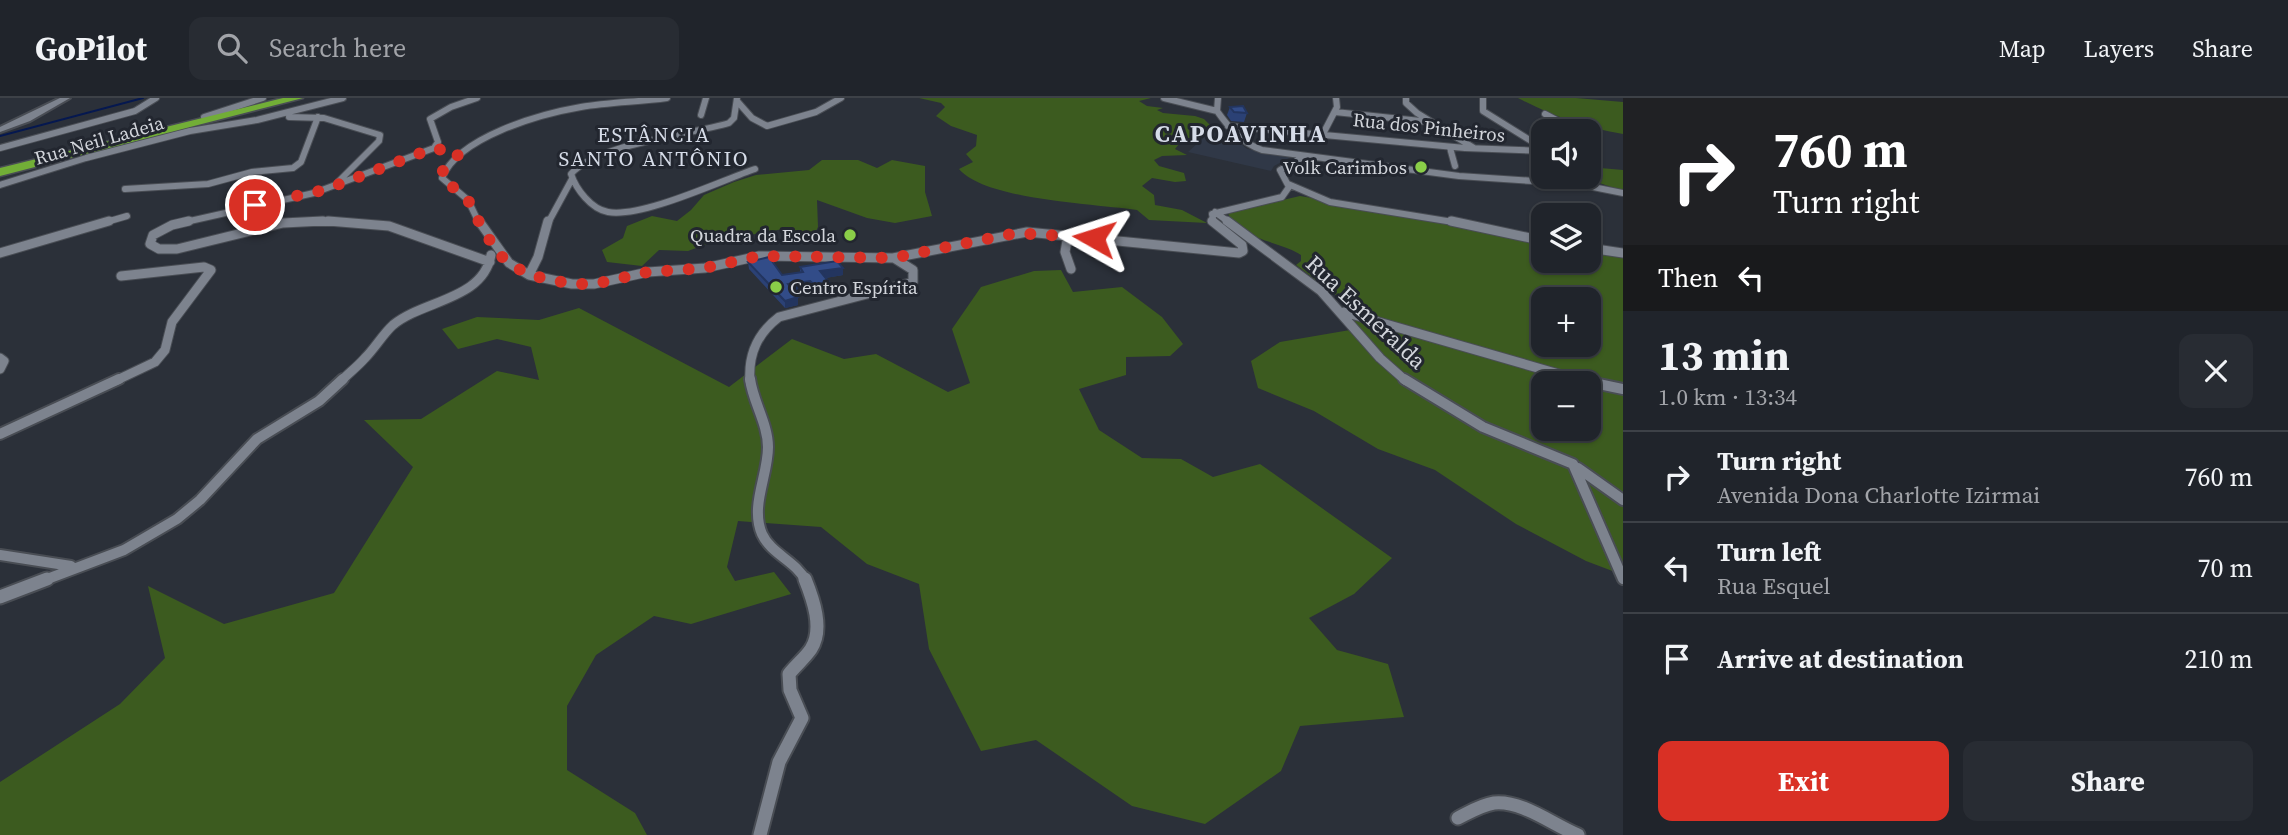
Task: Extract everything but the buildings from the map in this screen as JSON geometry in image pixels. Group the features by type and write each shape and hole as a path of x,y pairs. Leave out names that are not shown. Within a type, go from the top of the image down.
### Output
{"highway":[{"path":"0,170 205,122 280,98"},
{"path":"0,170 297,98"}],"street":[{"path":"0,130 66,98"},
{"path":"0,148 135,111 156,98"},
{"path":"205,122 262,98"},
{"path":"265,118 343,98"},
{"path":"490,262 389,226 326,221 283,223 177,249 159,249 150,244 153,235 172,225 333,186 557,113 582,107 667,98"},
{"path":"701,115 706,98"},
{"path":"737,99 752,118 767,127 807,115 841,98"},
{"path":"1164,98 1217,111 1227,126 1252,147 1459,176 1578,184 1623,193"},
{"path":"1182,98 1196,101 1202,106"},
{"path":"1217,111 1218,98"},
{"path":"1324,132 1335,112 1336,98"},
{"path":"1406,98 1410,108 1476,150"},
{"path":"1483,98 1483,111 1531,142"},
{"path":"447,151 438,144 430,119 472,99"},
{"path":"529,275 538,257 548,222 572,180 572,169 590,159 729,123 733,118 737,99"},
{"path":"1335,112 1430,122"},
{"path":"1545,114 1554,119"},
{"path":"205,122 318,117 380,135 379,141 333,186"},
{"path":"125,190 208,184 252,172 293,168 302,159 318,117"},
{"name":"Rua Neil Ladeia","path":"0,185 205,122"},
{"name":"Rua dos Pinheiros","path":"1227,126 1324,132 1450,148 1531,150"},
{"path":"1450,148 1455,166"},
{"path":"447,151 442,178 468,200 493,246 509,263 529,275 583,285 648,272 705,268 759,256 893,258 1016,233 1068,235 1226,253 1243,251 1242,245 1212,221 1212,214 1277,199 1289,191 1280,170 1305,156"},
{"path":"572,180 597,208 618,213 755,169"},
{"path":"1288,184 1330,202 1441,219 1531,238"},
{"name":"Rua Esmeralda","path":"1215,212 1314,286 1341,311 1380,358 1414,387 1474,422 1573,464 1623,500"},
{"path":"0,253 127,216"},
{"path":"1068,235 1065,252 1071,269"},
{"path":"0,597 124,550 177,519 200,500 257,439 319,401 364,359 394,324 474,284 487,272 493,246"},
{"path":"1601,250 1623,253"},
{"path":"760,835 779,762 802,718 790,690 789,674 809,652 817,635 808,583 803,573 773,550 760,529 757,507 768,440 754,404 748,372 755,342 770,322 789,313 913,282 915,278 912,270 893,258"},
{"path":"0,435 155,362 165,350 172,322 211,270 204,267 121,276"},
{"path":"1341,311 1510,361 1623,389"},
{"path":"0,358 4,361 0,369"},
{"path":"1573,464 1590,499 1604,541 1623,579"},
{"path":"0,555 51,565 84,564"},
{"path":"1458,817 1485,805 1499,803 1516,807 1578,835"}],"shaded area":[{"path":"1210,132 1234,138 1247,149 1291,157 1274,166 1271,171 1188,152"}],"green space":[{"path":"919,98 1151,98 1139,101 1147,106 1163,108 1157,110 1163,113 1204,119 1215,130 1179,144 1175,149 1187,155 1162,156 1154,160 1159,166 1184,173 1186,181 1152,178 1142,186 1154,195 1155,205 1182,210 1207,223 1149,220 1137,210 1042,199 992,188 972,179 959,169 973,162 966,154 976,146 977,135 951,126 936,116 945,107 941,103"},
{"path":"1518,98 1576,98 1623,102 1623,134 1601,129 1601,119 1566,119"},
{"path":"822,160 858,160 877,168 892,160 925,166 925,192 932,216 895,223 867,218 817,200 818,227 813,238 789,228 715,241 688,251 659,250 642,266 607,262 602,250 623,238 627,226 652,216 677,221 704,195 734,182 756,175 809,170"},
{"path":"1601,168 1623,170 1623,191 1601,183"},
{"path":"1300,196 1443,220 1531,239 1531,273 1601,273 1601,251 1623,254 1623,575 1586,561 1516,524 1435,470 1378,449 1314,411 1258,388 1251,361 1280,342 1350,330 1354,320 1341,299 1296,265 1301,261 1301,255 1250,234 1233,222 1228,213"},
{"path":"1061,270 1073,292 1122,287 1162,317 1183,344 1170,356 1126,357 1126,375 1079,389 1099,430 1142,458 1181,459 1213,477 1260,464 1392,558 1354,594 1309,618 1337,650 1388,664 1404,717 1300,726 1281,771 1205,824 1132,806 1036,740 981,751 929,649 919,584 867,564 821,527 738,521 727,567 735,581 774,572 791,594 691,624 654,616 596,655 567,706 567,770 635,813 647,835 0,835 0,782 120,704 165,658 148,586 224,624 334,593 413,467 364,420 421,419 497,371 539,380 531,347 497,339 458,349 442,329 477,317 539,320 579,308 729,387 792,339 844,359 876,354 948,392 970,383 952,329 981,287 1034,271"}],"waterway":[{"path":"0,136 143,98"}],"place":[{"name":"Volk Carimbos","path":"1421,167"},
{"name":"Quadra da Escola","path":"850,235"},
{"name":"Centro Espírita","path":"776,287"}],"district":[{"name":"CAPOAVINHA","path":"1241,134"},
{"name":"ESTÂNCIA SANTO ANTÔNIO","path":"654,147"}],"route":[{"path":"255,205 324,190 434,148 451,152 459,154 443,170 442,178 468,200 499,254 529,275 583,285 648,272 714,267 759,256 893,258 1027,232 1094,238"}]}
